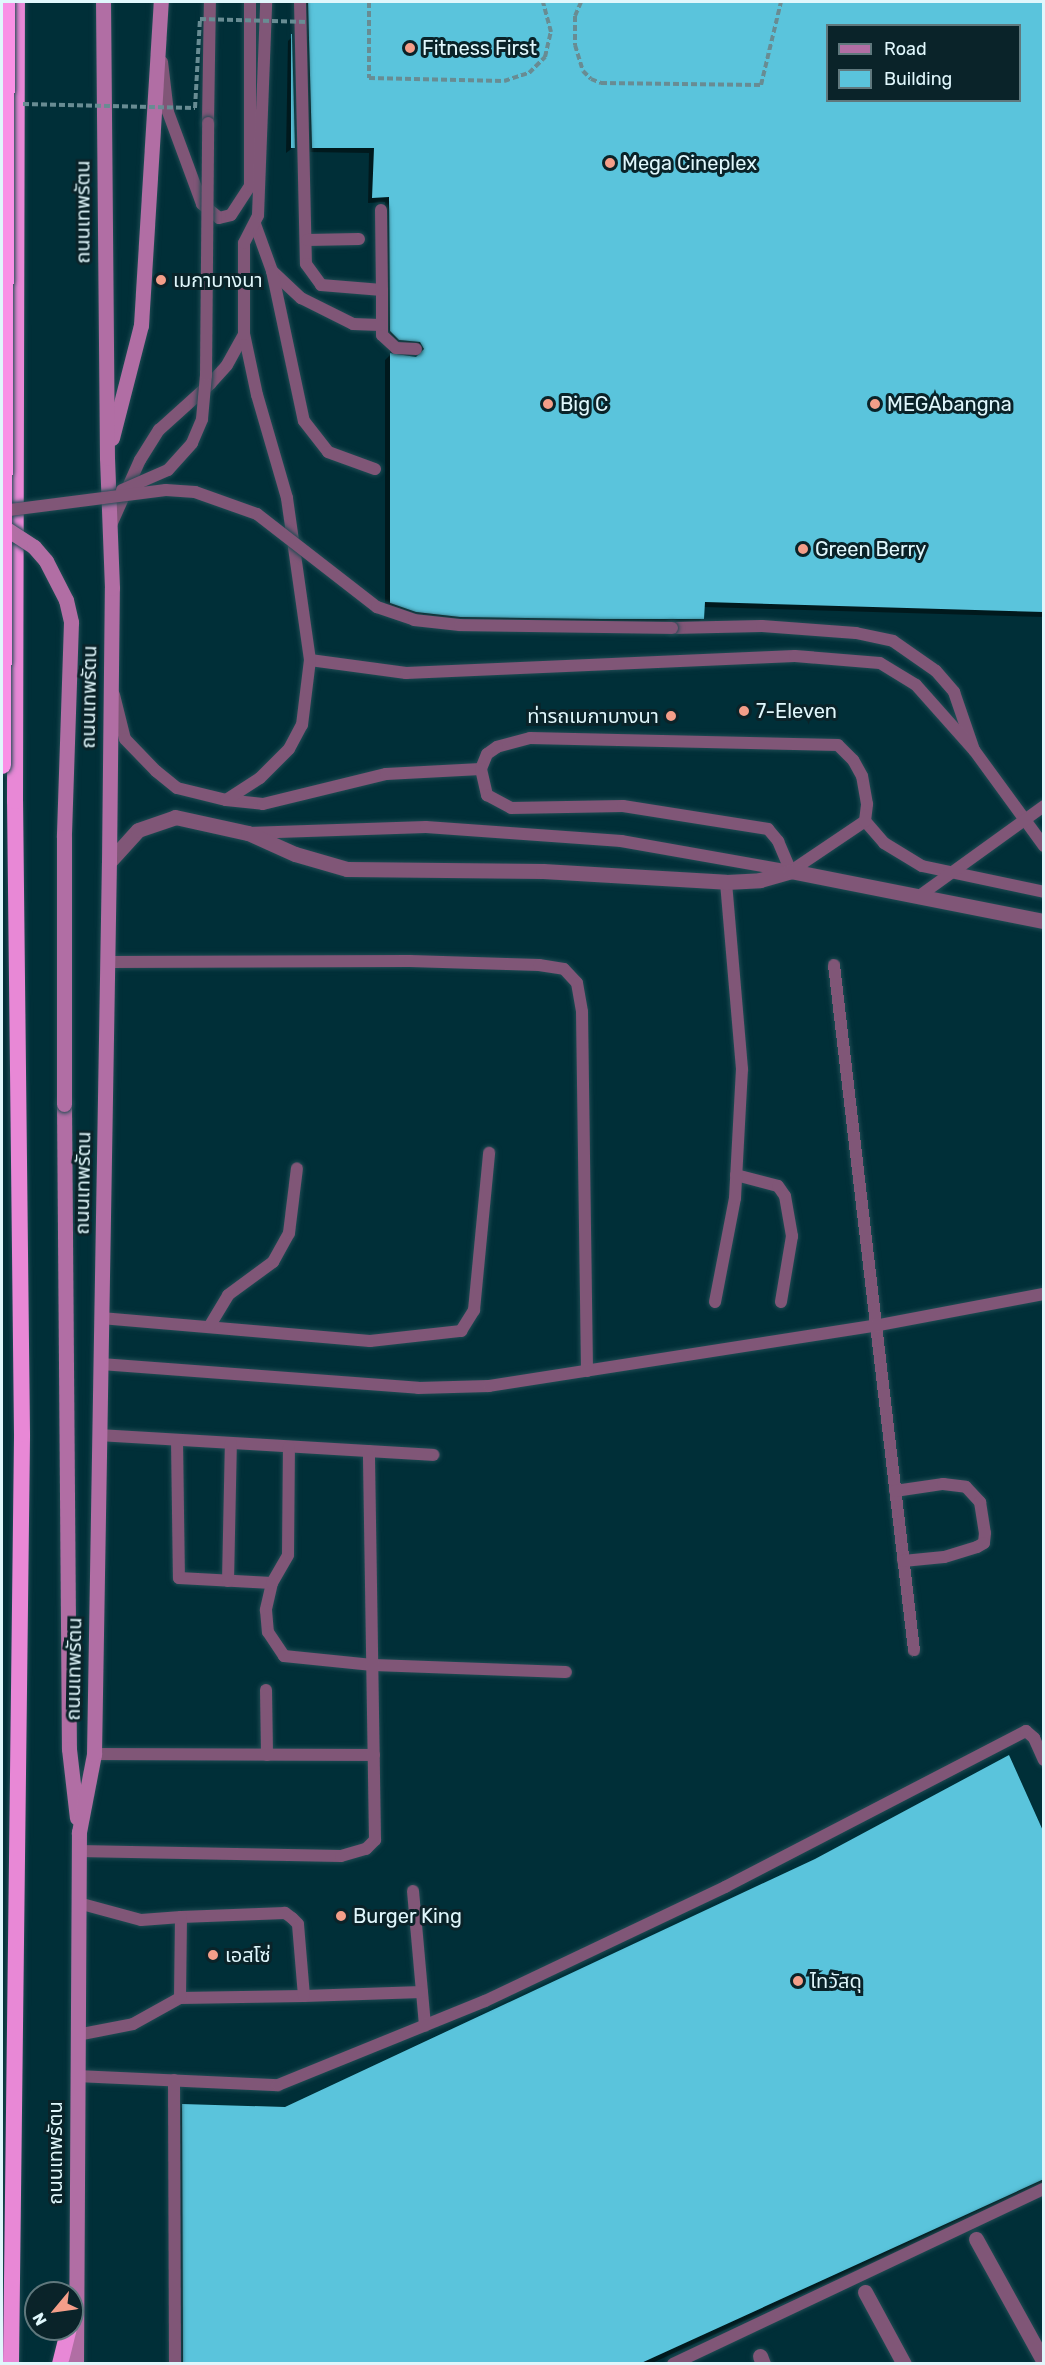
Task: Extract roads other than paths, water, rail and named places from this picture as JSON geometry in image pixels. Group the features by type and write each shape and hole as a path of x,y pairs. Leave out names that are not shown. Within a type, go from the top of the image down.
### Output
{"highway":[{"path":"2,765 6,2"},
{"name":"ถนนเทพรัตน","path":"11,2364 22,1434 15,801 17,2"},
{"path":"60,2364 66,2341"}],"main road":[{"name":"ถนนเทพรัตน","path":"74,2281 78,1851 79,1832 94,1754 108,962 111,525 107,458 103,2"},
{"path":"107,458 141,325 161,2"},
{"path":"2,526 34,547 46,561 66,600 71,622 64,837 64,1104 69,1749 79,1832"},
{"name":"ถนนเทพรัตน","path":"75,2341 76,2364"}],"street":[{"path":"109,862 138,830 175,817 248,833 295,854 347,869 543,871 726,882 760,880 791,871 922,894 1044,921"},
{"path":"976,2239 1044,2362"},
{"path":"865,2292 904,2364"}],"lane":[{"path":"98,498 168,470 192,443 202,419 206,375 210,2"},
{"path":"159,39 168,112 202,204 219,218 231,215 250,186 250,2"},
{"path":"266,2 255,224 272,271 304,421 328,452 375,469"},
{"path":"300,2 306,264 321,285 382,290"},
{"path":"381,210 380,325 382,335 396,348 416,349"},
{"path":"226,800 260,778 289,749 302,725 310,660 287,498 257,395 244,334 244,243 255,224"},
{"path":"307,240 359,239"},
{"path":"272,271 301,298 330,315 353,324 380,325"},
{"path":"111,525 140,460 159,430 221,371 244,334"},
{"path":"2,511 166,490 224,499 257,514 377,607 414,620 460,626 672,628 762,626 856,633 893,641 936,671 954,692 974,750"},
{"path":"310,660 406,673 795,657 880,663 916,686 974,750 1026,818 1044,846"},
{"path":"109,673 125,739 177,788 226,800 263,804 386,774 481,769"},
{"path":"791,871 778,841 768,829 623,806 511,808 487,795 481,769 487,754 497,747 530,738 837,745 853,760 862,776 867,804 865,821 884,843 908,861 951,873 1044,892"},
{"path":"922,894 1044,806"},
{"path":"248,833 426,827 621,841 791,871 865,821"},
{"path":"715,1302 736,1175 742,1069 726,882"},
{"path":"108,962 410,961 539,965 564,969 577,983 582,1012 586,1371"},
{"path":"834,964 874,1326 914,1650"},
{"path":"101,1318 370,1341 461,1331 474,1310 489,1153"},
{"path":"209,1327 228,1295 273,1262 284,1243 289,1233 297,1168"},
{"path":"736,1175 778,1186 786,1196 792,1236 782,1302"},
{"path":"101,1364 418,1388 489,1386 874,1326 1044,1294"},
{"path":"100,1435 433,1455"},
{"path":"177,1440 178,1578 272,1583"},
{"path":"228,1581 231,1443"},
{"path":"290,1447 288,1555 272,1583 266,1610 267,1632 284,1656 372,1665 566,1672"},
{"path":"78,1851 341,1856 366,1849 375,1840 369,1451"},
{"path":"895,1491 943,1484 966,1487 980,1502 985,1533 984,1543 977,1548 944,1557 903,1561"},
{"path":"266,1690 267,1755"},
{"path":"77,2076 278,2085 485,2001 724,1887 1026,1731 1042,1754"},
{"path":"94,1754 374,1755"},
{"path":"413,1891 426,2025"},
{"path":"78,1903 141,1920 285,1913 298,1924 304,1996"},
{"path":"180,1998 181,1917"},
{"path":"77,2036 133,2024 180,1998 422,1992"},
{"path":"174,2080 175,2364"},
{"path":"673,2364 1044,2188"}],"place":[{"name":"Fitness First","path":"410,48"},
{"name":"Mega Cineplex","path":"610,163"},
{"name":"เมกาบางนา","path":"161,280"},
{"name":"Big C","path":"548,404"},
{"name":"MEGAbangna","path":"875,404"},
{"name":"Green Berry","path":"803,549"},
{"name":"7-Eleven","path":"744,711"},
{"name":"ท่ารถเมกาบางนา","path":"671,716"},
{"name":"Burger King","path":"341,1916"},
{"name":"เอสโซ่","path":"213,1955"},
{"name":"ไทวัสดุ","path":"798,1981"}]}
